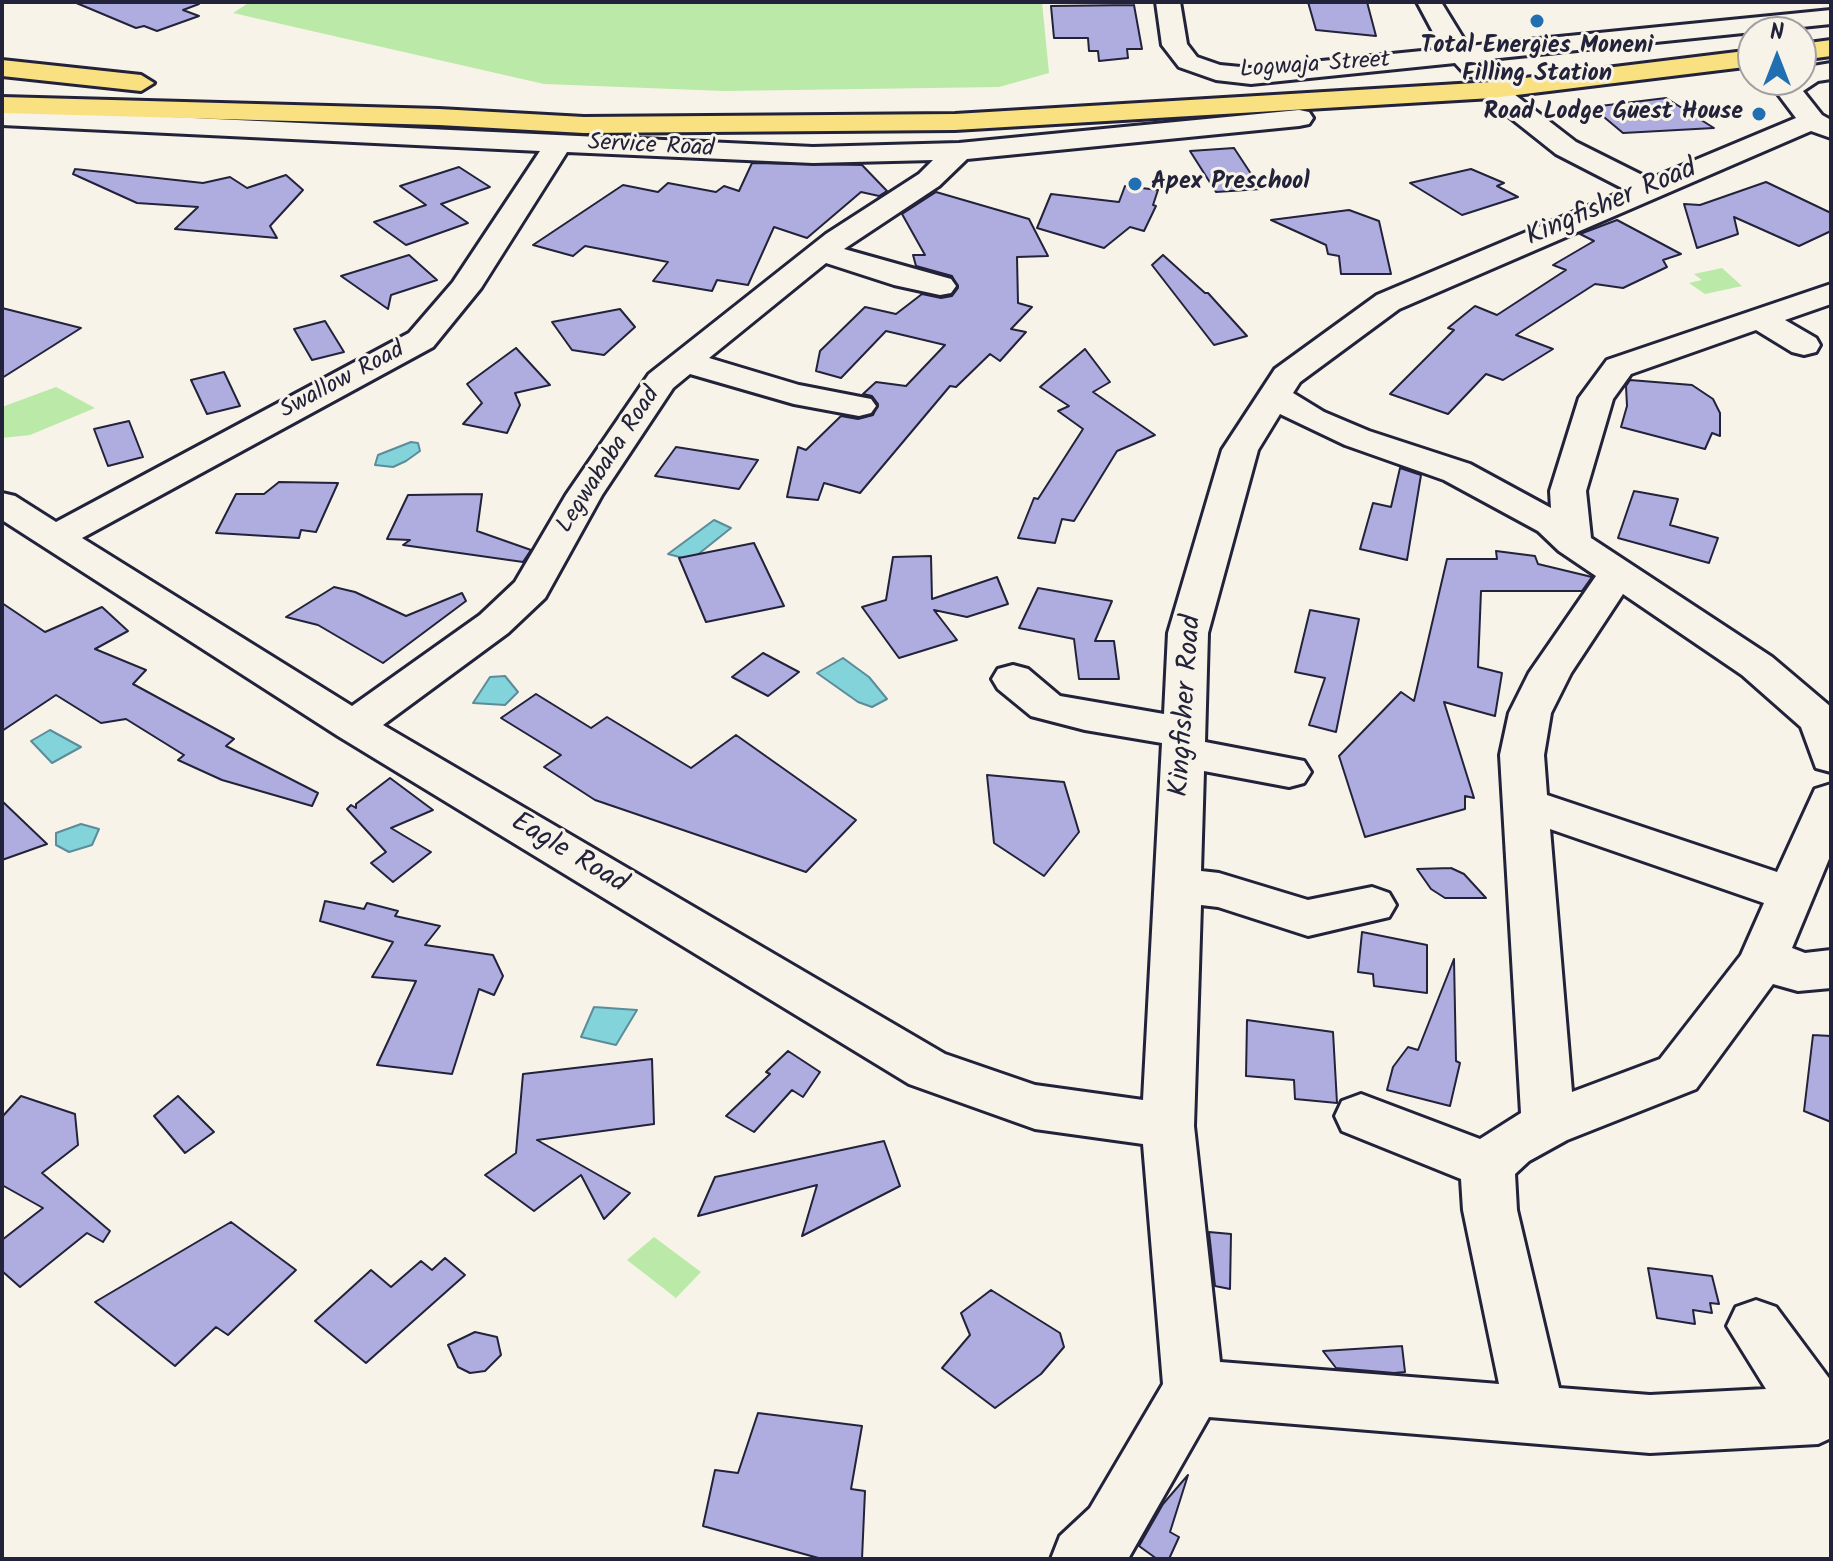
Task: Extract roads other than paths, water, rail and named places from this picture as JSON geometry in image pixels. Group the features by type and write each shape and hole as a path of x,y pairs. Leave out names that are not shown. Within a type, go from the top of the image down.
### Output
{"highway":[{"path":"2,83 342,98 747,105 1141,98 1486,82 1737,45"},
{"path":"2,105 439,117 584,125 955,122 1486,82 1737,59"},
{"path":"2,68 182,87 342,98"}],"street":[{"name":"Logwaja Street","path":"1168,2 1175,45 1188,62 1216,72 1251,76 1461,54"},
{"path":"1429,2 1438,25 1486,82 1566,148 1647,189"},
{"path":"1461,54 1831,17"},
{"path":"1819,115 1788,90 1810,74 1831,71"},
{"name":"Kingfisher Road","path":"1193,1388 1168,1126 1188,633 1240,450 1287,376 1388,302 1819,115"},
{"name":"Service Road","path":"2,117 813,155 959,151 1299,118"},
{"path":"1489,121 1527,117"},
{"name":"Swallow Road","path":"54,538 421,340 465,288 558,144"},
{"name":"Legwababa Road","path":"353,726 494,624 531,589 584,495 661,381 822,252 929,180 959,151"},
{"path":"822,252 894,276 940,286"},
{"path":"1572,543 1568,491 1596,398 1619,367 1831,293"},
{"path":"1758,317 1804,345"},
{"path":"685,362 794,394 859,406"},
{"path":"1275,396 1312,419 1357,438 1457,472 1551,523 1572,543 1617,575 1757,666 1828,732"},
{"name":"Eagle Road","path":"2,504 353,726 927,1069 1035,1107 1168,1126"},
{"path":"1548,1124 1522,755 1530,713 1574,633 1617,575"},
{"path":"1013,679 1046,706 1085,716 1149,724 1184,744 1289,772"},
{"path":"1487,1166 1510,1145 1548,1124 1678,1074 1761,964 1831,800"},
{"path":"1523,803 1791,894"},
{"path":"1178,886 1219,890 1308,918 1372,905"},
{"path":"1761,964 1788,966 1798,972 1831,969"},
{"path":"1361,1116 1487,1166"},
{"path":"1487,1166 1490,1210 1535,1414"},
{"path":"1756,1326 1824,1412"},
{"path":"1083,1559 1112,1530 1193,1388 1650,1424 1824,1412"}],"water":[{"path":"411,442 418,443 420,451 406,461 393,467 375,465 378,455"},
{"path":"714,520 731,528 691,560 668,554"},
{"path":"843,658 869,677 887,699 872,707 858,702 817,673"},
{"path":"505,676 518,692 505,705 473,703 490,677"},
{"path":"50,730 81,747 52,763 31,741"},
{"path":"81,824 99,829 92,845 69,852 56,845 56,833"},
{"path":"594,1007 637,1010 616,1045 581,1037"}],"place":[{"name":"Total Energies Moneni Filling Station","path":"1537,21"},
{"name":"Road Lodge Guest House","path":"1759,114"},
{"name":"Apex Preschool","path":"1135,184"}]}
